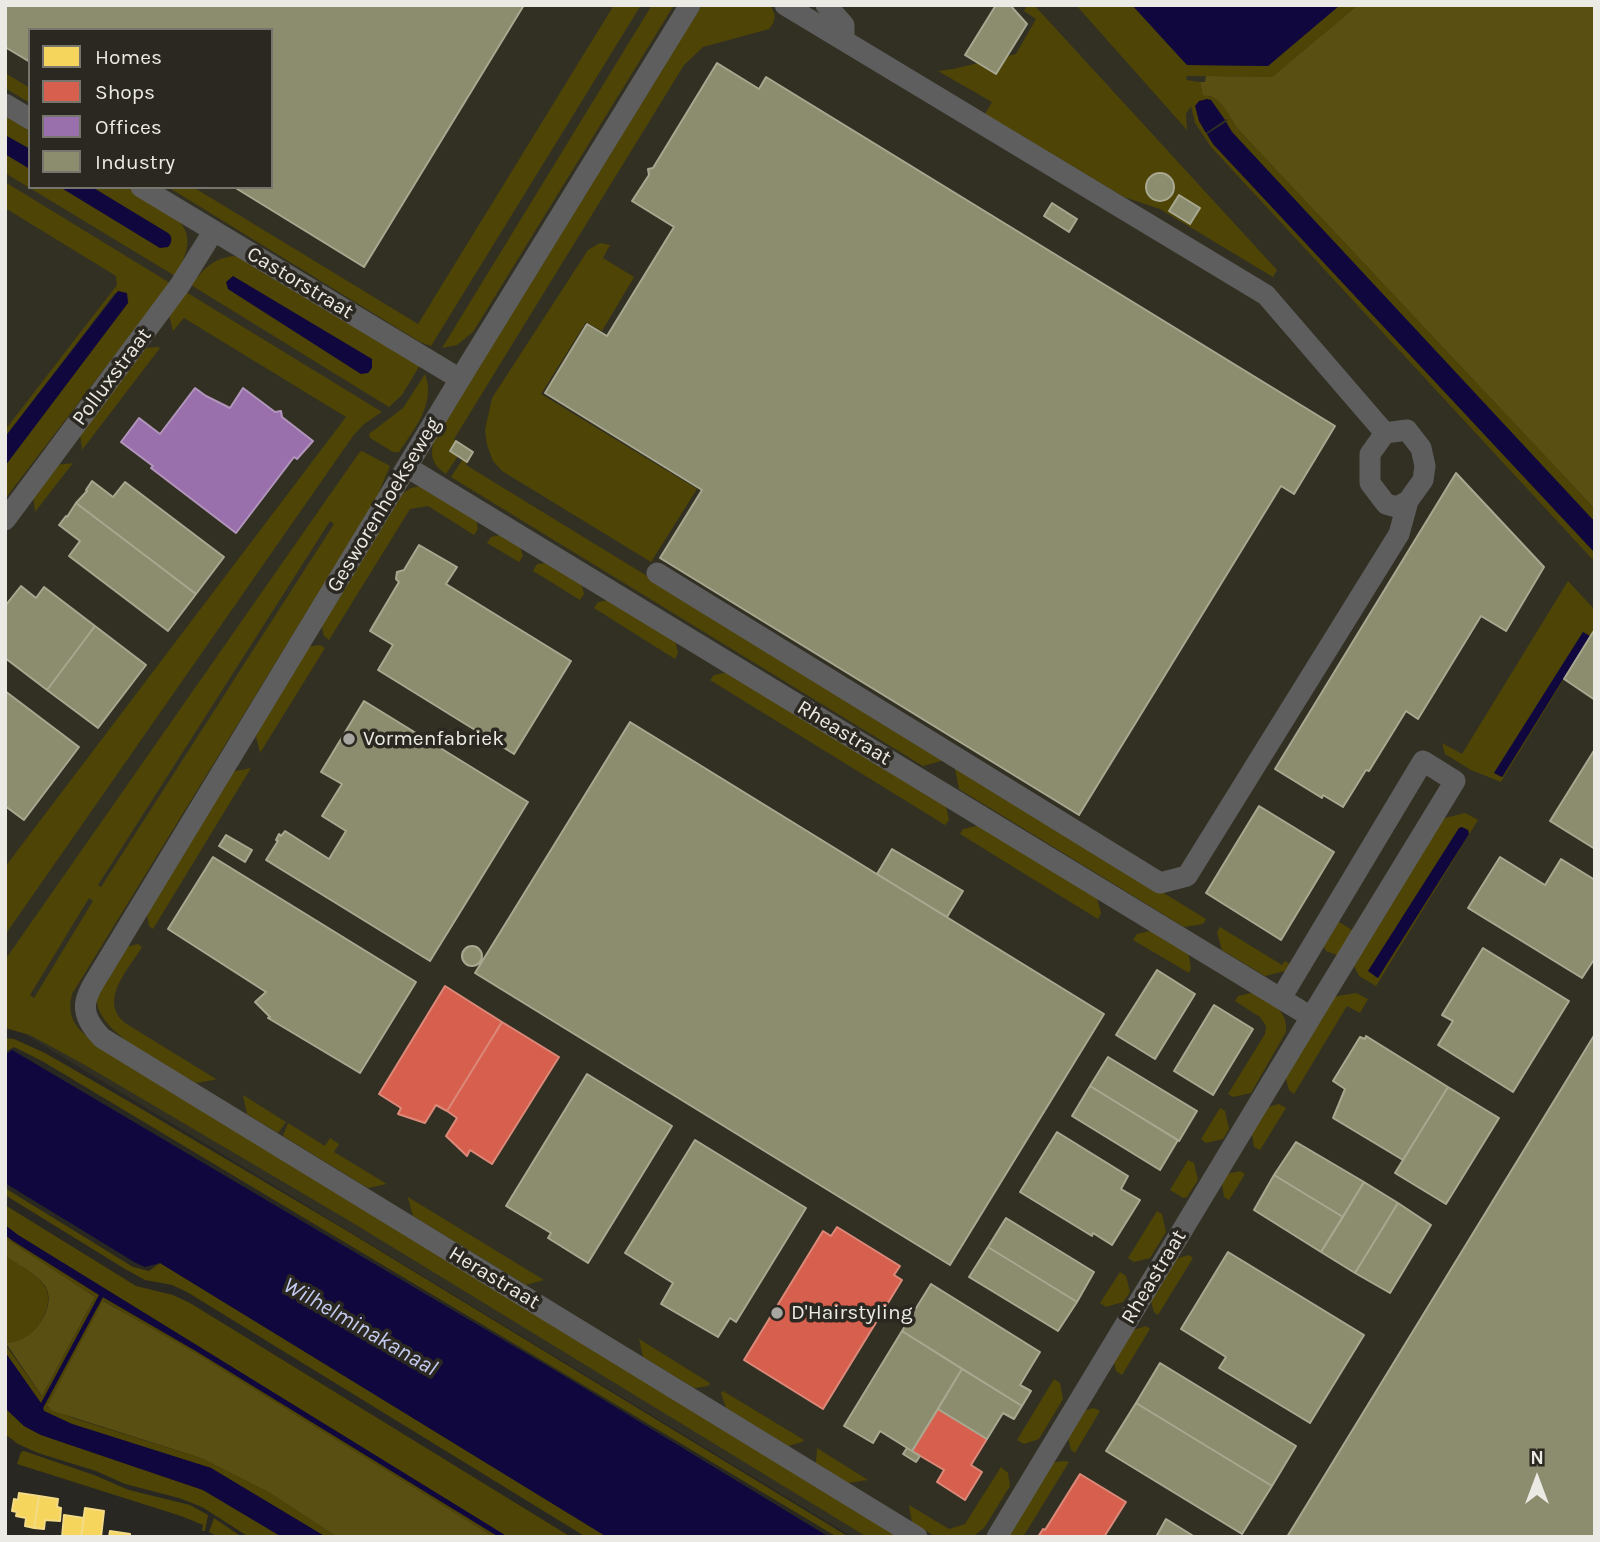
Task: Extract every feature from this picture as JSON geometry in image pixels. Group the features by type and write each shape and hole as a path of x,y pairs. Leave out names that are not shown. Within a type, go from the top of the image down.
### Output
{"street":[{"name":"Gesworenhoekseweg","path":"84,1008 88,993 690,5"},
{"path":"785,5 1265,295 1385,433"},
{"path":"826,5 844,25 844,40"},
{"path":"5,104 28,118"},
{"name":"Castorstraat","path":"144,189 460,379"},
{"name":"Polluxstraat","path":"5,520 180,285 213,232"},
{"path":"657,573 1160,883 1187,876 1399,534 1408,501 1423,481 1425,466 1421,448 1407,430 1385,433 1370,454 1370,484 1386,504 1397,507 1408,501"},
{"name":"Rheastraat","path":"407,467 1311,1017"},
{"name":"Rheastraat","path":"997,1537 1455,780 1423,761 1281,998"},
{"name":"Herastraat","path":"84,1008 89,1024 102,1038 917,1537"}],"shaded area":[{"path":"5,5 1595,5 1595,1537 852,1537 5,1022"},
{"path":"614,5 641,5 431,346 420,342 171,189 196,189 418,324"},
{"path":"652,5 674,5 473,332 457,345 442,348"},
{"path":"702,5 769,5 774,20 769,29 703,47 684,65 454,439 456,441 450,451 458,456 446,474 433,460 434,440"},
{"path":"1027,5 1034,5 1277,270 1273,277 1160,209 1124,197 985,114 992,102 938,71 1016,54 1036,19 1024,11"},
{"path":"1076,5 1132,5 1187,65 1268,66 1340,5 1358,5 1272,77 1187,76 1186,80 1200,82 1203,96 1215,98 1219,102 1237,128 1595,509 1595,522 1232,132 1226,122 1228,119 1225,120 1211,100 1199,121 1213,144 1595,553 1595,562 1211,147 1195,123 1191,106 1186,114 1187,130"},
{"path":"1358,5 1595,5 1595,509 1237,128 1219,102 1215,98 1203,96 1200,82 1205,82 1206,76 1272,77"},
{"path":"5,73 28,87 28,102 5,88"},
{"path":"5,116 28,125 28,148 5,135"},
{"path":"5,154 28,168 28,187 5,173"},
{"path":"5,182 170,283 5,499 5,466 129,301 115,293 5,437 5,430 117,285 116,276 5,208"},
{"path":"31,189 63,189 160,248 170,235 95,189 134,189 139,192 176,218 186,233 186,252 175,276"},
{"path":"600,243 610,245 603,258 634,277 602,331 586,322 541,394 697,489 651,562 502,471 493,461 487,445 485,430 492,398 588,250"},
{"path":"233,256 239,257 420,365 402,395 389,407 191,285 209,266","holes":["228,289 373,362 361,374"]},
{"path":"186,292 382,412 364,424 353,436 5,935 5,867 346,417 184,318 173,331 169,314"},
{"path":"144,348 160,348 82,450 80,432"},
{"path":"425,374 428,385 426,405 399,452 393,452 370,438 369,434 403,408"},
{"path":"362,451 390,466 376,499 72,994 70,1004 74,1021 84,1034 107,1050 900,1537 867,1537 353,1223 85,1065 30,1035 5,1028 5,960","holes":["330,521 334,524 101,887 98,885","89,898 93,901 34,998 30,995"]},
{"path":"463,459 467,462 466,465 944,758 923,766 451,477"},
{"path":"73,463 35,512 33,494 55,465"},
{"path":"421,486 475,513 478,529 474,535 428,506 410,509 329,640 324,636 321,624 403,493"},
{"path":"507,533 518,540 523,556 519,562 487,543 491,537"},
{"path":"554,562 580,578 584,594 580,600 533,571 537,564"},
{"path":"1568,581 1595,610 1595,628 1501,782 1471,770 1445,754 1442,743 1462,754","holes":["1583,632 1589,636 1503,777 1494,773"]},
{"path":"615,599 674,636 678,653 675,659 594,608 598,602"},
{"path":"320,645 325,648 260,753 255,732 307,647"},
{"path":"732,671 945,802 949,820 945,825 710,680 714,675"},
{"path":"957,766 1206,919 1203,924 1184,927 959,789 955,769"},
{"path":"251,768 153,929 149,926 146,910 231,772"},
{"path":"1465,813 1478,820 1376,986 1359,976 1354,966 1441,819","holes":["1459,828 1468,830 1469,834 1377,978 1369,971"]},
{"path":"982,825 1096,895 1101,913 1098,919 960,834 963,829"},
{"path":"1334,919 1357,933 1337,955 1326,951 1323,945"},
{"path":"1220,927 1282,965 1285,961 1292,965 1289,970 1265,976 1222,950 1217,932"},
{"path":"1154,930 1188,951 1191,968 1189,973 1133,940 1137,934"},
{"path":"138,944 142,947 118,985 115,995 117,1014 125,1023 216,1079 196,1083 152,1058 120,1035 107,1023 99,1010 98,992 122,948"},
{"path":"1255,992 1281,1013 1286,1032 1251,1093 1233,1097 1228,1094 1265,1034 1266,1026 1260,1017 1235,1001 1238,996"},
{"path":"1356,993 1368,999 1360,1013 1347,1006 1294,1094 1289,1090 1285,1075 1332,997"},
{"path":"5,1038 14,1039 45,1053 135,1105 349,1232 849,1537 837,1537 42,1061 14,1047 5,1052"},
{"path":"243,1095 286,1122 278,1133 247,1114"},
{"path":"1279,1104 1286,1108 1260,1150 1254,1147 1251,1129 1264,1108"},
{"path":"1220,1108 1225,1111 1229,1129 1223,1139 1206,1143 1201,1139"},
{"path":"288,1123 325,1146 330,1138 339,1144 334,1152 387,1184 368,1188 283,1136"},
{"path":"1188,1160 1194,1163 1198,1180 1187,1197 1183,1198 1170,1190"},
{"path":"1240,1171 1245,1174 1229,1200 1224,1197 1222,1175"},
{"path":"5,1188 133,1267 149,1271 160,1263 607,1537 586,1537 187,1292 172,1285 145,1280 125,1269 5,1195"},
{"path":"408,1197 544,1280 526,1285 413,1216"},
{"path":"5,1205 136,1286 173,1295 190,1303 571,1537 508,1537 18,1235 5,1225"},
{"path":"1157,1211 1162,1214 1166,1232 1150,1258 1134,1262 1128,1258"},
{"path":"5,1235 100,1295 41,1404 5,1352 5,1344 42,1396 95,1297 11,1243"},
{"path":"5,1238 95,1297 42,1396 5,1342 14,1342 32,1332 45,1315 48,1295 45,1286 37,1277 5,1256"},
{"path":"1189,1255 1193,1258 1158,1315 1154,1312 1149,1295 1171,1260"},
{"path":"5,1256 40,1280 47,1291 48,1300 47,1309 37,1327 14,1342 5,1342"},
{"path":"1120,1272 1126,1276 1130,1292 1123,1302 1106,1307 1100,1303"},
{"path":"102,1297 196,1351 499,1537 494,1537 104,1301 47,1407 73,1418 201,1458 270,1493 337,1537 326,1537 211,1468 72,1424 44,1411 43,1408"},
{"path":"103,1301 195,1353 494,1537 337,1537 270,1493 201,1458 53,1411 47,1406"},
{"path":"1146,1326 1150,1329 1122,1375 1116,1371 1112,1355 1127,1332"},
{"path":"639,1339 710,1383 708,1386 694,1388 643,1357"},
{"path":"1054,1379 1060,1383 1063,1399 1039,1439 1024,1444 1017,1440"},
{"path":"723,1391 804,1440 788,1446 726,1408 721,1393"},
{"path":"5,1408 24,1426 41,1435 203,1490 282,1537 249,1537 202,1507 125,1484 18,1444 5,1434"},
{"path":"1094,1408 1100,1411 1075,1453 1071,1450 1066,1431 1078,1412"},
{"path":"817,1448 868,1480 848,1483 816,1463"},
{"path":"21,1452 129,1490 190,1505 208,1515 205,1531 202,1531 203,1525 181,1516 17,1464"},
{"path":"1069,1462 1023,1537 1001,1537 1048,1463"},
{"path":"1001,1467 1008,1473 1010,1486 984,1528 972,1537 936,1537 912,1522 909,1505 949,1529 965,1524"},
{"path":"214,1518 242,1537 218,1537 209,1532"}],"water":[{"path":"1132,5 1340,5 1268,66 1187,65"},
{"path":"1211,100 1225,120 1206,133 1195,106 1199,101"},
{"path":"1226,122 1232,132 1595,522 1595,553 1213,144 1207,134"},
{"path":"5,135 28,148 28,168 5,154"},
{"path":"63,189 95,189 168,233 170,244 160,248"},
{"path":"233,276 372,359 372,368 368,373 361,374 228,289 226,282"},
{"path":"118,291 127,293 128,303 5,466 5,437"},
{"path":"1583,632 1590,636 1502,777 1494,773"},
{"path":"1462,827 1468,830 1469,834 1378,978 1368,971"},
{"name":"Wilhelminakanaal","path":"12,1050 561,1374 829,1537 607,1537 160,1263 145,1267 136,1263 5,1183 5,1052"},
{"path":"5,1225 508,1537 499,1537 103,1297 43,1408 44,1411 72,1424 211,1468 326,1537 282,1537 203,1490 41,1435 24,1426 5,1408 5,1352 41,1403 99,1295 13,1241 5,1235"}],"building: Homes":[{"path":"19,1493 39,1496 34,1528 25,1526 26,1518 16,1516 17,1512 12,1511 14,1499 18,1500"},
{"path":"39,1496 58,1499 57,1507 61,1508 60,1521 45,1520 44,1529 34,1528"},
{"path":"85,1508 104,1511 101,1537 81,1537"},
{"path":"64,1515 84,1518 81,1537 62,1537"},
{"path":"110,1531 130,1534 130,1537 109,1537"}],"building: Shops":[{"path":"445,986 502,1022 447,1111 436,1105 425,1123 398,1114 401,1108 379,1094"},
{"path":"502,1022 559,1057 492,1164 470,1150 467,1156 446,1136 457,1118 447,1111"},
{"path":"837,1227 900,1266 894,1275 902,1280 823,1409 744,1360 823,1231 831,1236"},
{"path":"938,1409 987,1439 971,1465 982,1472 965,1500 937,1482 944,1470 912,1451"},
{"path":"1080,1474 1126,1502 1104,1537 1038,1537 1043,1529 1045,1530"}],"building: Offices":[{"path":"195,388 230,408 243,388 275,412 281,411 282,417 313,441 297,459 294,457 236,533 121,442 139,418 160,434"}],"building: Industry":[{"path":"5,5 524,5 364,267 237,189 273,189 273,28 28,28 28,61 5,47"},
{"path":"996,5 1010,5 1027,24 996,74 965,55"},
{"path":"717,63 759,89 766,77 1335,426 1294,494 1281,486 1079,815 660,558 702,490 545,393 587,324 607,336 674,227 632,201 649,175 648,169 653,168"},
{"path":"1160,173 1170,177 1174,187 1170,197 1160,201 1150,197 1146,187 1150,177"},
{"path":"1179,195 1200,208 1190,224 1169,211"},
{"path":"1052,203 1077,219 1069,232 1044,216"},
{"path":"456,441 473,452 467,462 450,451"},
{"path":"1456,473 1544,567 1506,631 1481,616 1418,719 1406,711 1343,807 1323,795 1322,798 1275,769"},
{"path":"92,481 113,497 125,482 224,557 196,594 76,503"},
{"path":"76,503 196,594 168,631 69,556 80,541 59,525"},
{"path":"419,545 457,567 446,584 571,661 514,754 378,670 393,645 370,631 399,582 396,579 397,572 404,570"},
{"path":"21,586 36,598 44,587 95,626 47,690 5,658 5,606"},
{"path":"95,626 146,665 98,728 47,690"},
{"path":"1595,629 1595,700 1564,679"},
{"path":"5,691 79,747 24,820 5,806"},
{"path":"364,701 528,802 430,961 266,860 278,841 276,840 279,834 281,836 285,831 329,859 346,831 322,816 342,784 321,772"},
{"path":"630,722 1104,1014 950,1265 475,973"},
{"path":"1595,749 1595,849 1550,821"},
{"path":"1259,806 1334,852 1281,940 1206,893"},
{"path":"226,835 252,850 245,862 219,846"},
{"path":"892,849 963,891 947,917 877,874"},
{"path":"213,857 416,982 360,1073 268,1018 270,1017 255,1002 266,992 168,929"},
{"path":"1500,857 1545,885 1561,859 1595,880 1595,958 1582,978 1468,908"},
{"path":"472,946 479,949 482,956 479,963 472,966 465,963 462,956 465,949"},
{"path":"1483,948 1569,1001 1513,1092 1438,1045 1453,1021 1442,1015"},
{"path":"1157,970 1195,994 1155,1059 1116,1035"},
{"path":"1214,1005 1253,1029 1213,1095 1174,1071"},
{"path":"1595,1034 1595,1537 1287,1537"},
{"path":"1366,1036 1448,1087 1403,1160 1333,1118 1345,1089 1333,1081 1360,1037 1365,1039"},
{"path":"1108,1057 1197,1111 1179,1141 1090,1086"},
{"path":"587,1074 672,1126 588,1263 548,1238 551,1233 506,1206"},
{"path":"1090,1086 1178,1140 1160,1170 1072,1116"},
{"path":"1448,1087 1499,1118 1446,1204 1395,1173"},
{"path":"1057,1132 1128,1176 1121,1189 1140,1200 1112,1245 1093,1233 1092,1236 1020,1192"},
{"path":"695,1140 806,1208 736,1322 730,1318 718,1337 661,1304 673,1283 625,1253"},
{"path":"1296,1142 1364,1182 1343,1217 1274,1175"},
{"path":"1274,1175 1343,1217 1321,1252 1254,1210"},
{"path":"1364,1182 1398,1203 1355,1273 1321,1252"},
{"path":"1398,1203 1431,1225 1390,1293 1355,1273"},
{"path":"1006,1218 1094,1272 1077,1302 988,1247"},
{"path":"988,1247 1077,1302 1058,1331 969,1277"},
{"path":"1228,1252 1364,1335 1310,1423 1219,1368 1226,1357 1181,1329"},
{"path":"931,1284 1040,1352 1020,1385 1031,1391 1022,1406 902,1331"},
{"path":"902,1331 962,1369 912,1451 880,1431 873,1443 844,1426"},
{"path":"1160,1363 1296,1446 1272,1486 1136,1403"},
{"path":"962,1369 1022,1406 1014,1419 1003,1413 987,1439 938,1409"},
{"path":"1136,1403 1272,1486 1242,1534 1106,1451"},
{"path":"907,1448 920,1456 916,1462 903,1454"},
{"path":"1166,1519 1195,1537 1156,1537"}],"place":[{"name":"Vormenfabriek","path":"349,739"},
{"name":"D'Hairstyling","path":"777,1313"}]}
